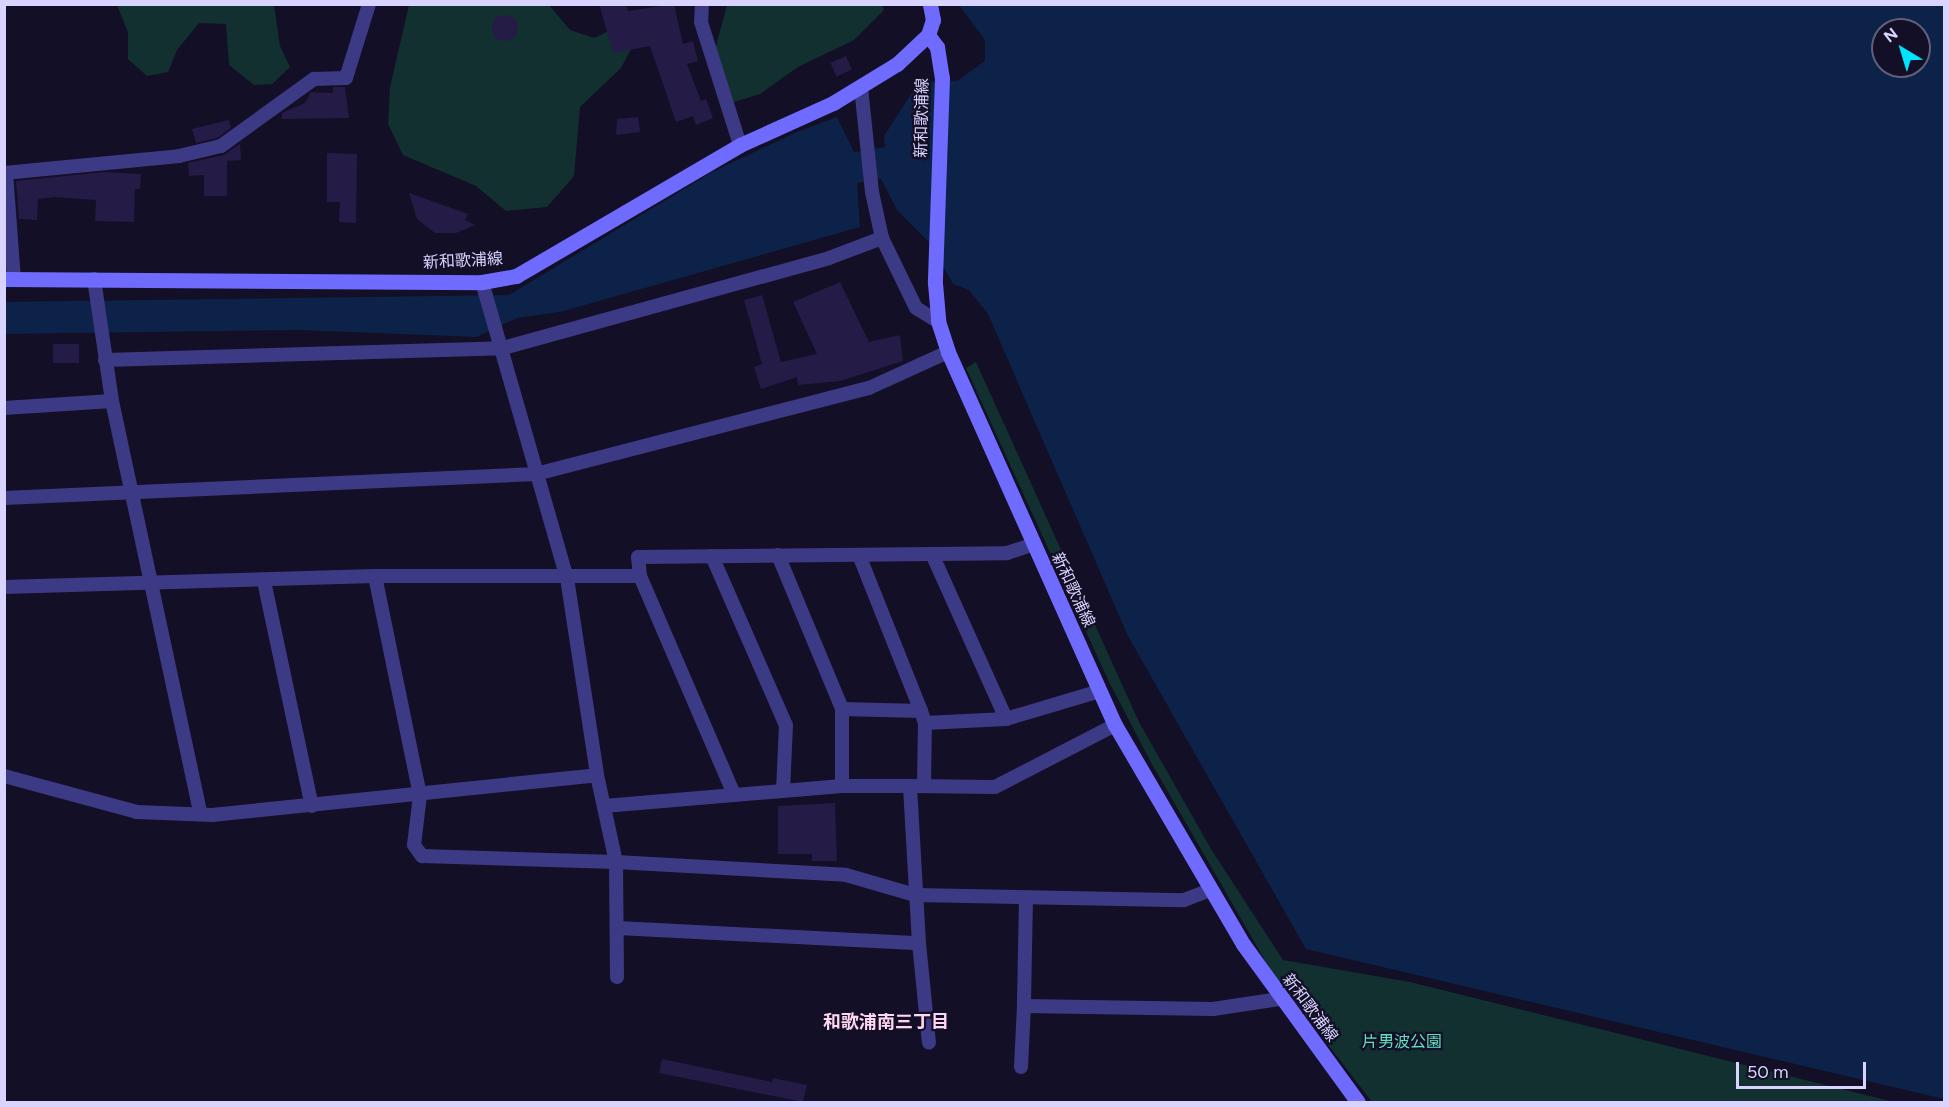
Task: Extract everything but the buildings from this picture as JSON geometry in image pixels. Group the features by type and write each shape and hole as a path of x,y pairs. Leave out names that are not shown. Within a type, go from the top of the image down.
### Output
{"main road":[{"name":"新和歌浦線","path":"9,279 483,287 516,276 740,145 861,87 897,64 928,34 933,20 930,4"},
{"name":"新和歌浦線","path":"928,34 937,47 942,78 935,283 938,321 948,352 1032,545 1115,725 1210,890 1279,999 1358,1102"}],"street":[{"path":"9,279 5,173 179,156 221,146 314,79 345,78 369,4"},
{"path":"702,4 701,22 740,145"},
{"path":"861,87 872,192 882,238 916,308 938,321"},
{"path":"105,360 501,342 818,261 882,238"},
{"path":"94,279 100,338 112,400 200,811"},
{"path":"483,287 501,342 536,474 567,578 597,775 616,862 617,977"},
{"path":"4,498 536,474 869,388 948,352"},
{"path":"4,408 112,400"},
{"path":"735,794 640,576 638,556 1007,553 1032,545"},
{"path":"932,554 1006,719"},
{"path":"778,555 842,709 842,786"},
{"path":"859,555 923,717 917,786 915,895 928,1043"},
{"path":"712,556 786,725 783,790"},
{"path":"4,587 375,576 567,578 640,576"},
{"path":"375,576 420,795 414,845 422,856 616,862 846,875 915,895 1184,900 1210,890"},
{"path":"264,581 312,806"},
{"path":"842,709 923,717 1006,719 1100,691"},
{"path":"604,806 842,786 995,787 1115,725"},
{"path":"4,776 137,812 200,811 212,815 597,775"},
{"path":"1021,1067 1026,898"},
{"path":"618,928 919,943"},
{"path":"1024,1006 1213,1010 1279,999"}],"green space":[{"path":"882,4 884,10 854,40 798,67 760,94 734,102 719,83 715,50 727,5"},
{"path":"117,5 274,5 280,46 290,67 272,84 254,85 229,65 226,24 199,23 177,50 168,72 147,76 128,59 128,32"},
{"path":"409,5 549,5 570,30 594,38 619,26 639,34 621,68 580,107 574,176 547,207 506,211 476,186 403,155 388,124 390,87"},
{"name":"片男波公園","path":"976,362 1139,722 1211,849 1283,960 1410,982 1894,1102 1372,1102 1270,969 1153,766 1109,682 966,368"}],"water":[{"path":"959,5 1944,5 1944,1099 1306,949 1128,636 988,314 969,290 953,284 931,244 897,210 881,179 857,183 860,227 560,312 517,318 476,337 298,330 5,334 4,302 509,295 712,172 797,132 837,117 854,152 885,147 884,136 919,82 957,81 985,61 985,40"}],"district":[{"name":"和歌浦南三丁目","path":"886,1022"}]}
